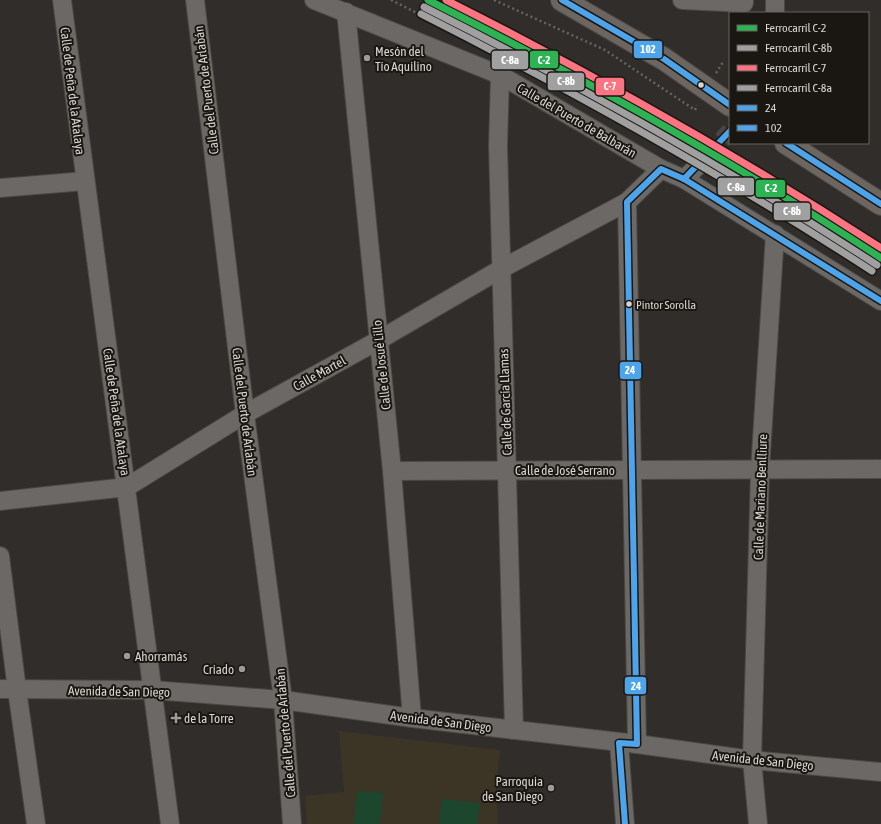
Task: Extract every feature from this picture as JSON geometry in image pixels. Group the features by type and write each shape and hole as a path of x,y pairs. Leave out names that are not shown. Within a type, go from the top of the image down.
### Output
{"main road":[{"path":"562,0 664,59 729,104"},
{"path":"788,144 881,204"}],"street":[{"name":"Calle de Peña de la Atalaya","path":"62,0 170,824"},
{"name":"Calle del Puerto de Arlabán","path":"195,0 245,414 284,700 292,824"},
{"name":"Calle del Puerto de Balbarán","path":"314,0 500,75 661,169 684,179 881,301"},
{"path":"682,0 744,3 744,0"},
{"path":"775,12 776,0"},
{"name":"Calle de Josué Lillo","path":"346,12 392,471 412,718"},
{"name":"Calle de García Llamas","path":"500,75 498,146 514,730"},
{"path":"684,179 704,160"},
{"name":"Calle Martel","path":"0,501 127,488 245,414 379,340 501,269 627,202 661,169"},
{"path":"0,188 85,181"},
{"path":"627,202 637,744"},
{"name":"Calle de Mariano Benlliure","path":"758,824 752,760 760,470 775,234"},
{"name":"Calle de José Serrano","path":"392,471 881,469"},
{"path":"0,556 8,690 36,824"},
{"name":"Avenida de San Diego","path":"8,690 153,690 284,700 412,718 637,744 752,760 881,772"},
{"path":"619,743 625,824"}],"path":[{"path":"494,0 605,50 695,110 698,105"},
{"path":"715,75 723,62"}],"shaded area":[{"path":"339,731 500,750 496,789 498,824 307,824 305,796 344,792"}],"green space":[{"path":"357,791 383,793 380,824 354,824"},
{"path":"442,799 480,803 477,824 439,824"}],"tunnel":[{"path":"704,160 729,132"}],"rail line":[{"name":"C-2","path":"428,0 544,60 715,155 881,258"},
{"name":"C-7","path":"446,0 502,28 667,118 775,181 881,248"},
{"name":"C-8b","path":"424,7 540,67 654,130 710,162 877,265"},
{"name":"C-8a","path":"421,14 650,136 762,202 872,271"}],"transit line":[{"name":"102","path":"562,0 664,59 729,104"},
{"name":"24","path":"684,179 729,132"},
{"name":"102","path":"788,144 881,204"},
{"name":"24","path":"625,824 619,743 637,744 627,202 661,169 684,179 881,301"}],"place":[{"name":"Mesón del Tío Aquilino","path":"367,58"},
{"name":"Pintor Sorolla","path":"629,304"},
{"name":"Ahorramás","path":"127,656"},
{"name":"Criado","path":"242,669"},
{"name":"de la Torre","path":"176,718"},
{"name":"Parroquia de San Diego","path":"551,788"}]}
